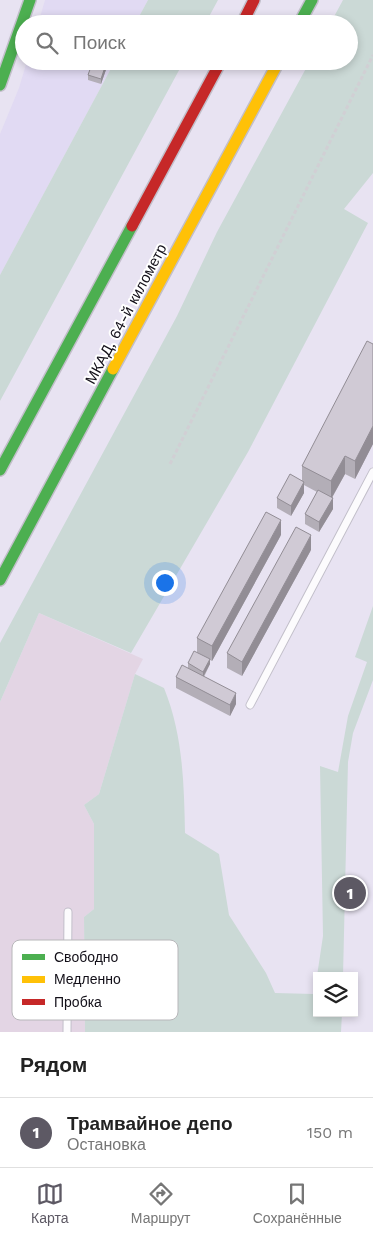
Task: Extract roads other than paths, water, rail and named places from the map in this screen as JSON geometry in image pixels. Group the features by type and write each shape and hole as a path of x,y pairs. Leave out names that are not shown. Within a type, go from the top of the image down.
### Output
{"main road":[{"path":"25,15 30,0"},
{"path":"246,15 254,0"},
{"path":"304,15 312,0"},
{"path":"0,85 15,42"},
{"path":"0,470 216,70"},
{"name":"МКАД, 64-й километр","path":"0,580 274,70"}],"lane":[{"path":"250,705 373,472"},
{"path":"68,912 68,940"}],"place":[{"name":"Трамвайное депо","path":"350,893"}]}
